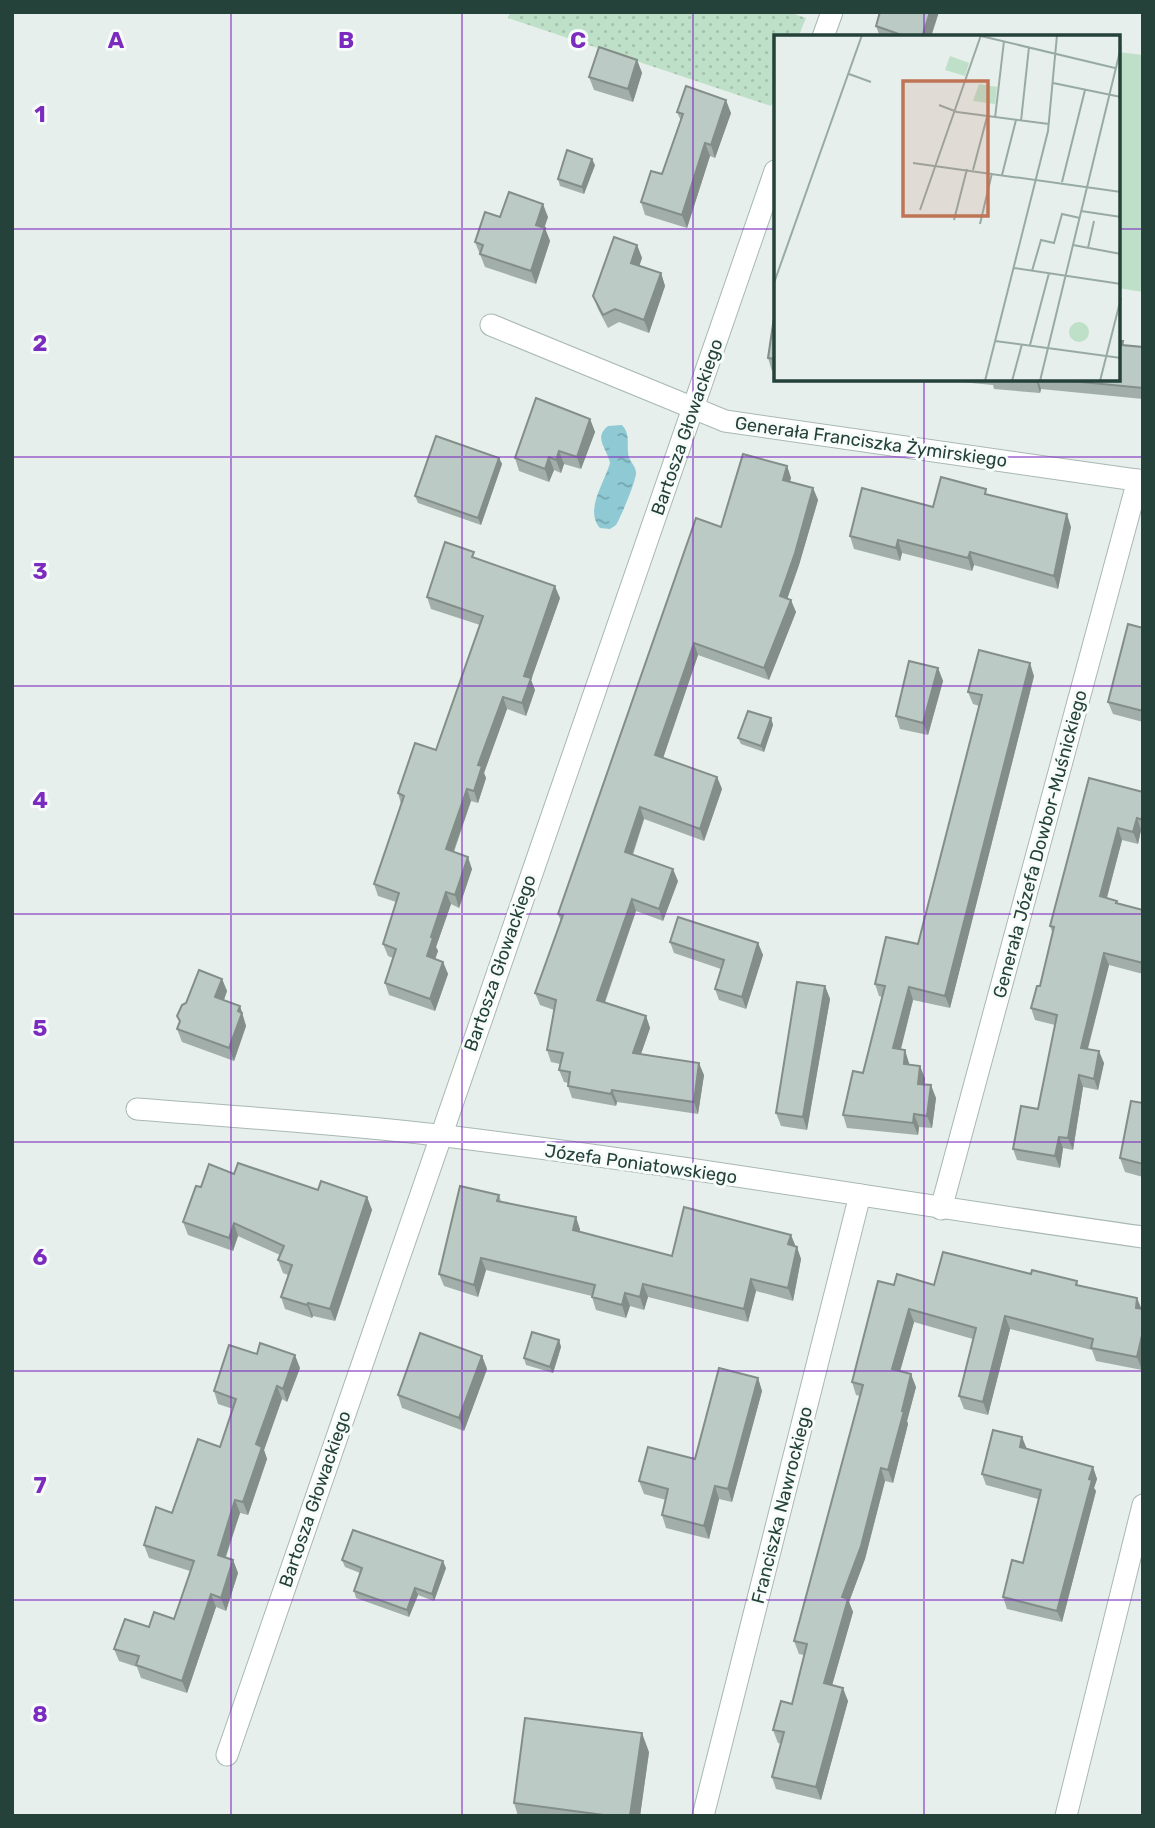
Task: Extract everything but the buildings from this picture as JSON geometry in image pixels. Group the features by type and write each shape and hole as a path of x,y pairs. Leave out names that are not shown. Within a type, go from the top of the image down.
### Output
{"street":[{"path":"824,35 832,12"},
{"name":"Bartosza Głowackiego","path":"227,1755 774,174"},
{"name":"Generała Franciszka Żymirskiego","path":"491,325 725,421 1140,480"},
{"name":"Generała Józefa Dowbor-Muśnickiego","path":"941,1209 1140,480"},
{"name":"Józefa Poniatowskiego","path":"137,1109 440,1135 1143,1237"},
{"name":"Franciszka Nawrockiego","path":"703,1816 860,1195"},
{"path":"1066,1816 1143,1505"}],"green space":[{"path":"510,12 788,12 806,18 799,35 774,35 774,98 771,106 508,18"},
{"path":"1120,52 1143,55 1143,292 1120,288"}],"water":[{"path":"622,425 627,435 628,455 636,476 616,525 610,529 600,528 594,513 595,505 610,463 601,439 608,426"}]}
